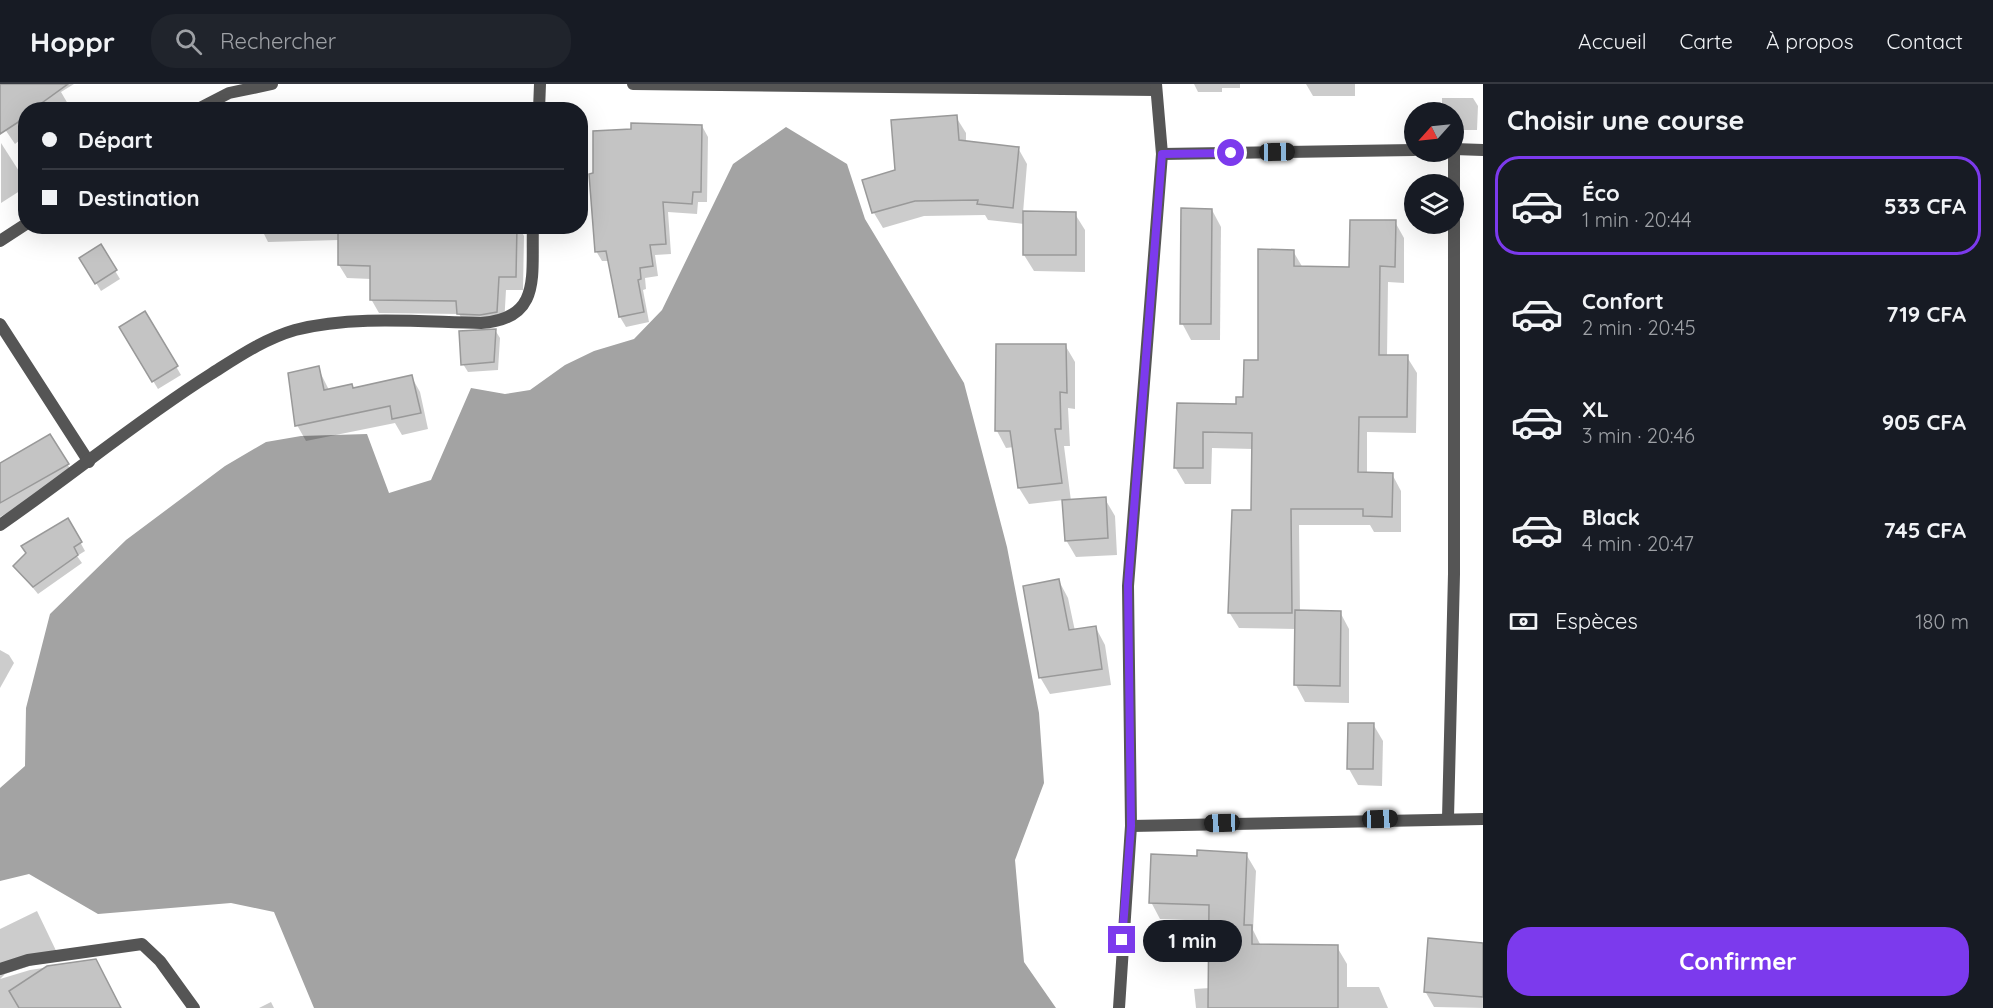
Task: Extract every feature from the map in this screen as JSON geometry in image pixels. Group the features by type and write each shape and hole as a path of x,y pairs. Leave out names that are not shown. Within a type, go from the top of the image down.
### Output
{"street":[{"path":"212,102 230,93 272,84"},
{"path":"539,102 540,84"},
{"path":"633,84 1156,87 1162,154 1128,585 1131,826 1119,1008"},
{"path":"1464,149 1483,150"},
{"path":"1162,154 1404,150"},
{"path":"1448,818 1454,574 1454,162"},
{"path":"0,241 18,229"},
{"path":"0,525 89,462 163,404 261,343 295,330 354,322 500,322 513,316 525,304 530,289 533,234"},
{"path":"0,324 89,462"},
{"path":"1131,826 1483,819"},
{"path":"0,969 28,960 142,944 160,961 194,1008"}],"shaded area":[{"path":"786,127 847,164 865,219 964,383 1007,547 1039,713 1044,783 1015,860 1024,962 1056,1008 314,1008 274,912 231,903 98,914 29,874 0,881 0,788 25,766 26,708 50,614 126,540 225,466 266,442 301,436 367,434 389,493 431,480 471,388 505,394 530,390 565,365 594,351 634,339 662,310 733,164"}],"building":[{"path":"0,84 68,84 43,102 18,102 18,122 0,134"},
{"path":"957,115 959,140 1019,147 1013,208 977,204 978,200 915,201 872,213 862,180 895,170 891,120"},
{"path":"631,123 702,125 701,192 693,192 692,204 663,202 666,244 650,245 653,266 640,268 641,279 638,280 644,312 619,317 606,251 595,252 589,174 593,173 593,131 631,129"},
{"path":"1181,208 1212,209 1211,324 1180,324"},
{"path":"1023,211 1076,212 1076,255 1023,255"},
{"path":"1350,220 1396,220 1395,267 1380,266 1379,355 1408,355 1407,417 1359,417 1358,472 1393,473 1392,517 1363,516 1363,509 1291,509 1292,613 1228,613 1232,510 1251,510 1252,433 1203,432 1203,468 1174,468 1177,403 1236,404 1236,397 1243,397 1244,360 1258,360 1258,249 1294,250 1294,266 1349,267"},
{"path":"338,234 517,234 516,277 499,277 497,312 480,315 457,314 456,301 370,300 370,266 338,265"},
{"path":"101,244 117,270 95,284 79,258"},
{"path":"145,311 178,366 152,382 119,327"},
{"path":"496,329 494,362 461,365 459,331"},
{"path":"996,344 1066,344 1067,393 1060,392 1061,429 1055,429 1062,483 1018,488 1010,431 995,431"},
{"path":"319,366 324,390 352,384 353,388 412,375 421,413 392,419 390,406 295,426 288,373"},
{"path":"50,434 69,464 0,503 0,463"},
{"path":"1106,497 1108,538 1065,541 1062,500"},
{"path":"68,518 82,542 74,547 78,555 33,587 13,566 26,553 21,546"},
{"path":"1059,579 1069,630 1096,626 1102,669 1039,678 1023,586"},
{"path":"1295,610 1341,611 1340,686 1294,685"},
{"path":"1348,723 1374,723 1373,769 1347,769"},
{"path":"1197,850 1247,853 1244,925 1252,925 1252,944 1338,945 1338,1008 1208,1008 1209,905 1149,903 1151,854 1197,856"},
{"path":"1428,938 1483,943 1483,997 1424,992"},
{"path":"96,959 121,1008 19,1008 9,991 47,966"}],"route":[{"path":"1122,940 1131,826 1128,585 1162,154 1231,153"}]}
